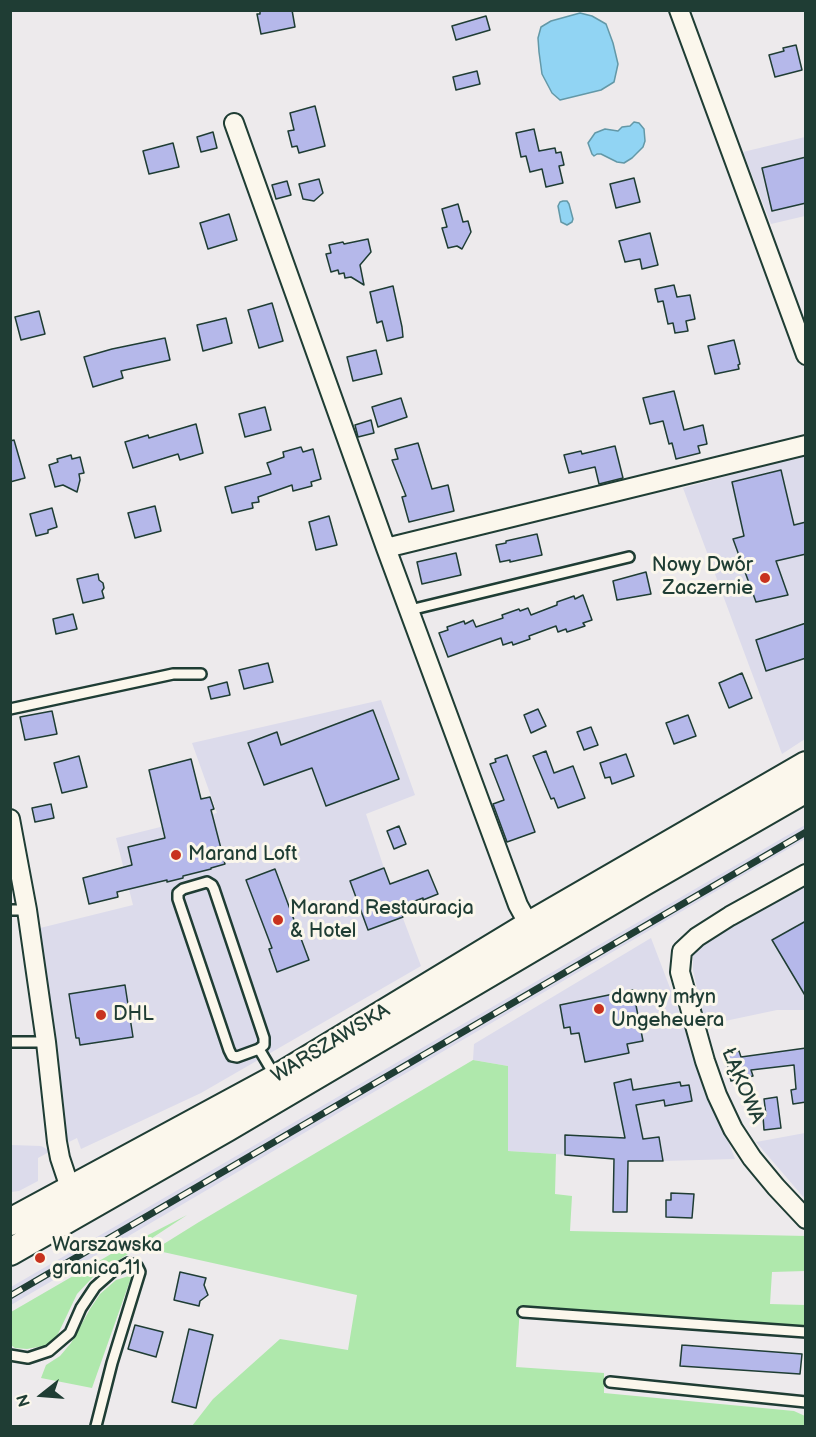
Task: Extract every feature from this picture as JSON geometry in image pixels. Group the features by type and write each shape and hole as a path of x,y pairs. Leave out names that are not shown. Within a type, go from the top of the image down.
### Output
{"main road":[{"path":"645,870 806,765"},
{"path":"645,870 806,789"},
{"name":"WARSZAWSKA","path":"10,1222 276,1078 529,925 645,870"},
{"name":"WARSZAWSKA","path":"10,1252 227,1128 645,870"}],"street":[{"path":"679,10 806,355"},
{"path":"234,123 386,548 518,905 529,925"},
{"path":"386,548 806,445"},
{"path":"11,819 19,910 46,1042 57,1142 60,1158 82,1211"},
{"name":"ŁĄKOWA","path":"806,874 697,937 682,951 680,972 705,1061 717,1095 734,1129 752,1158 806,1219"}],"lane":[{"path":"410,610 629,557"},
{"path":"10,708 173,674 201,674"},
{"path":"204,882 210,883 214,888 264,1038 264,1045 259,1049 237,1057 232,1056 229,1050 178,899 178,893 183,889 204,882"},
{"path":"10,1042 46,1042"},
{"path":"259,1049 276,1078"},
{"path":"10,1355 28,1358 49,1351 70,1333 81,1308 95,1287 112,1272 128,1263 137,1266 140,1272 112,1363 96,1426"},
{"path":"523,1312 806,1332"},
{"path":"610,1382 806,1402"}],"shaded area":[{"path":"805,137 805,216 771,224 743,152"},
{"path":"805,455 805,739 782,754 683,488"},
{"path":"381,700 415,795 366,814 421,966 201,1093 81,1149 77,1138 67,1143 36,929 133,905 116,838 217,813 192,743"},
{"path":"805,825 805,839 11,1305 11,1287"},
{"path":"805,864 805,1010 777,1010 706,1025 693,970 693,927"},
{"path":"651,938 735,1159 620,1161 600,1157 508,1151 508,1066 473,1060 474,1044"},
{"path":"806,1133 805,1199 756,1142"},
{"path":"11,1145 41,1146 51,1151 38,1158 38,1181 19,1191 11,1192"}],"green space":[{"path":"473,1060 508,1066 508,1151 556,1154 555,1194 572,1196 570,1231 806,1236 805,1271 772,1272 770,1304 805,1305 805,1326 520,1307 516,1367 604,1373 604,1393 794,1411 805,1416 805,1426 192,1426 213,1399 280,1339 348,1350 357,1295 154,1250"},
{"path":"187,1215 93,1277 77,1294 58,1334 49,1345 27,1349 15,1348 11,1345 11,1312 111,1254"},
{"path":"132,1275 92,1388 41,1378 46,1365 60,1356 71,1343 100,1294 116,1280"}],"water":[{"path":"580,13 592,16 606,24 618,64 614,82 601,90 560,100 552,93 542,74 538,38 541,27 551,21"},
{"path":"634,122 639,123 644,129 645,141 643,147 632,158 624,163 601,154 594,156 592,154 588,143 595,133 605,129 618,131"},
{"path":"563,201 569,204 573,219 567,225 561,222 558,206"}],"building":[{"path":"260,10 292,10 295,27 261,34 257,14 260,14"},
{"path":"486,16 490,30 456,40 452,26"},
{"path":"796,45 802,70 775,77 769,55"},
{"path":"477,71 480,84 456,90 453,77"},
{"path":"315,106 325,146 299,153 297,146 292,147 288,131 294,130 290,113"},
{"path":"534,129 539,151 555,148 556,153 561,152 564,165 559,166 563,183 546,187 542,169 530,172 526,156 521,157 516,133"},
{"path":"213,132 217,148 201,152 197,137"},
{"path":"173,143 179,167 149,174 143,151"},
{"path":"806,157 806,203 772,211 762,168"},
{"path":"634,178 640,202 616,208 610,184"},
{"path":"319,179 323,193 314,201 303,199 299,184"},
{"path":"287,181 291,195 276,199 272,185"},
{"path":"458,204 463,222 468,221 471,232 462,249 457,246 448,248 442,228 447,227 442,209"},
{"path":"229,214 237,240 208,249 200,223"},
{"path":"650,233 658,265 642,269 640,259 625,262 619,241"},
{"path":"368,239 371,252 360,265 364,285 351,277 345,278 344,273 339,274 338,270 331,272 326,254 331,253 329,245"},
{"path":"674,285 677,297 690,295 695,319 686,321 688,331 675,333 673,323 668,324 663,301 658,302 655,289"},
{"path":"393,286 403,337 387,341 382,321 377,323 370,292"},
{"path":"272,303 283,341 259,348 248,310"},
{"path":"39,311 45,334 21,340 15,317"},
{"path":"226,318 232,343 203,351 197,325"},
{"path":"165,338 170,360 121,371 123,378 93,387 84,357"},
{"path":"734,340 740,364 739,369 715,374 708,346"},
{"path":"376,350 382,374 353,381 347,357"},
{"path":"674,391 684,430 703,425 707,444 698,446 700,453 676,459 663,421 650,424 643,398"},
{"path":"401,398 407,417 378,427 372,407"},
{"path":"265,407 271,430 245,437 239,414"},
{"path":"371,420 374,433 358,437 355,425"},
{"path":"196,424 203,453 180,460 178,454 133,468 125,442 148,435 149,438"},
{"path":"14,440 25,478 10,482 10,441"},
{"path":"418,443 432,489 448,485 454,511 409,522 402,497 406,496 392,460 398,459 395,449"},
{"path":"615,446 623,478 599,484 595,467 569,473 564,455 581,451 582,454"},
{"path":"301,447 303,452 313,449 321,479 311,482 312,486 293,491 292,485 258,497 259,502 252,503 253,508 232,513 225,487 271,474 267,463 284,457 283,452"},
{"path":"71,455 72,459 80,457 84,473 79,474 77,492 63,485 55,487 49,465 58,462 57,459"},
{"path":"781,470 794,525 806,522 806,554 776,561 788,595 756,602 733,539 744,536 732,482"},
{"path":"155,506 161,531 135,538 128,513"},
{"path":"52,508 57,527 48,530 48,533 36,536 30,514"},
{"path":"329,516 337,545 316,550 309,522"},
{"path":"537,534 542,555 500,562 496,545"},
{"path":"456,553 461,575 422,584 417,562"},
{"path":"646,572 651,594 617,600 613,581"},
{"path":"98,574 99,580 103,583 104,598 83,603 77,579"},
{"path":"583,595 592,620 583,623 585,626 567,632 566,629 558,632 556,626 513,645 512,642 503,645 501,638 448,657 439,633 448,630 447,627 464,621 465,624 473,620 476,627 503,618 502,615 519,609 520,611 528,608 531,615 557,605 557,602"},
{"path":"73,614 77,629 56,634 53,619"},
{"path":"806,623 806,658 766,671 756,640"},
{"path":"268,663 273,682 244,689 239,670"},
{"path":"742,673 752,698 729,708 719,683"},
{"path":"227,682 230,695 211,699 208,687"},
{"path":"538,709 546,726 531,733 524,715"},
{"path":"373,710 399,779 326,806 312,768 264,785 248,743 277,732 281,745"},
{"path":"52,711 57,734 25,740 20,717"},
{"path":"688,715 696,736 674,744 666,723"},
{"path":"591,727 598,745 584,750 577,732"},
{"path":"546,751 554,773 573,766 585,798 558,808 554,798 551,799 533,756"},
{"path":"626,754 634,776 612,784 610,777 605,778 600,763"},
{"path":"507,755 535,832 507,842 493,804 504,800 490,764 496,762 495,759"},
{"path":"79,756 87,787 62,793 54,763"},
{"path":"191,759 201,799 210,797 214,809 211,810 225,864 183,876 183,878 117,892 118,897 89,904 83,878 132,865 128,847 165,838 149,770"},
{"path":"51,804 54,818 35,822 32,808"},
{"path":"399,826 406,844 394,849 387,831"},
{"path":"384,868 390,884 428,870 438,894 399,907 403,917 368,930 350,881"},
{"path":"275,869 309,960 277,972 269,949 272,948 246,880"},
{"path":"806,921 806,997 772,940"},
{"name":"DHL","path":"125,985 133,1037 80,1045 79,1038 76,1038 69,994"},
{"path":"633,990 643,1041 627,1044 629,1053 585,1062 579,1033 571,1034 570,1027 564,1028 560,1005"},
{"path":"806,1048 806,1102 793,1104 791,1090 796,1089 794,1065 751,1070 753,1076 731,1081 725,1054 739,1051 741,1057"},
{"path":"631,1079 633,1090 680,1082 681,1086 689,1085 692,1101 665,1106 664,1100 636,1105 643,1139 659,1137 663,1161 628,1161 627,1212 613,1212 614,1159 565,1155 565,1135 625,1138 614,1083"},
{"path":"777,1097 781,1128 764,1130 763,1116 766,1115 764,1099"},
{"path":"671,1193 694,1194 692,1218 666,1217 666,1200 671,1200"},
{"path":"180,1272 206,1278 204,1285 208,1295 200,1301 199,1306 174,1300"},
{"path":"135,1325 163,1332 156,1357 128,1349"},
{"path":"189,1329 213,1335 196,1408 172,1402"},
{"path":"682,1345 802,1354 800,1374 680,1366"}],"railway":[{"path":"10,1296 806,832"}],"place":[{"name":"Nowy Dwór Zaczernie","path":"765,578"},
{"name":"Marand Loft","path":"176,855"},
{"name":"Marand Restauracja & Hotel","path":"278,920"},
{"name":"dawny młyn Ungeheuera","path":"599,1009"},
{"name":"DHL","path":"101,1015"},
{"name":"Warszawska granica 11","path":"40,1258"}]}
